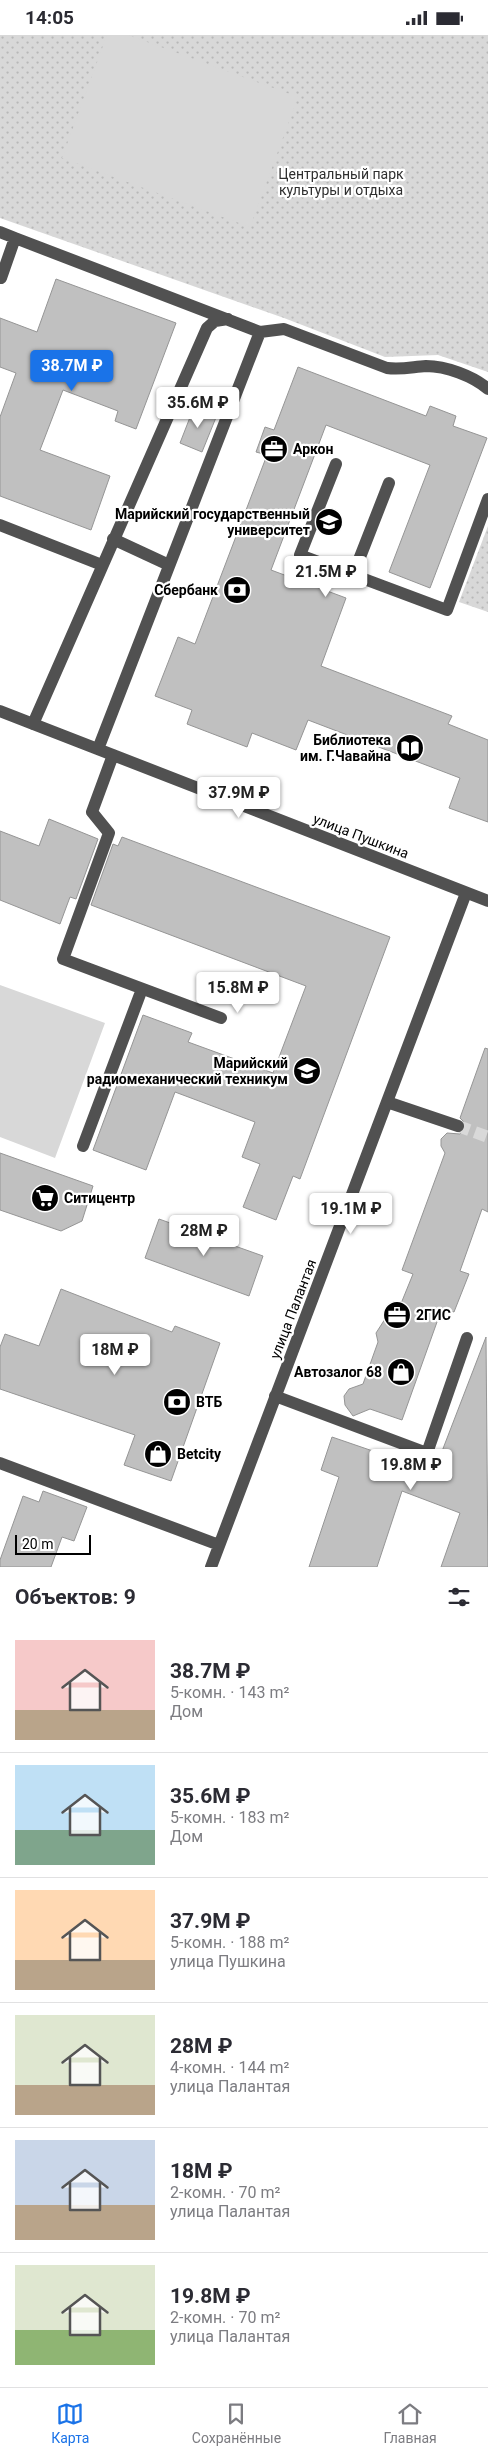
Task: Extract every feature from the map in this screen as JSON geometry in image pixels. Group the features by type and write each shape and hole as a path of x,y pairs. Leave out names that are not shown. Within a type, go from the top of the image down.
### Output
{"street":[{"path":"0,231 260,332 284,329 387,368 402,370 425,366 442,368 480,382 488,389"},
{"path":"1,278 15,237"},
{"path":"32,724 207,328 215,321 228,319"},
{"path":"98,749 260,332"},
{"path":"336,464 300,555 447,611 488,499"},
{"path":"354,575 388,483"},
{"path":"0,525 102,565"},
{"path":"113,539 169,565"},
{"name":"улица Пушкина","path":"0,711 488,901"},
{"path":"113,755 92,812 109,833 63,959 221,1018"},
{"name":"улица Палантая","path":"211,1567 466,893"},
{"path":"83,1146 142,989"},
{"path":"387,1102 458,1126"},
{"path":"276,1396 427,1453 467,1338"},
{"path":"0,1463 219,1545"}],"green space":[{"name":"Центральный парк культуры и отдыха","path":"0,35 488,35 488,372 438,355 385,357 284,318 0,218"},
{"path":"107,35 128,35 298,97 250,227 62,158"},
{"path":"488,526 488,612 459,602"},
{"path":"0,985 105,1023 55,1158 0,1137"}],"building":[{"path":"56,279 176,323 136,429 115,421 118,411 63,390 40,450 110,476 91,530 0,496 0,417 16,373 0,367 0,318 37,332"},
{"path":"298,367 426,416 430,406 456,416 453,426 487,438 430,588 389,572 430,465 326,425 271,570 346,598 321,666 452,716 448,724 488,740 488,822 449,808 460,778 308,720 296,750 252,733 247,747 187,724 192,710 155,696 178,637 195,644 267,455 256,452 265,427 274,430"},
{"path":"194,407 217,415 202,452 180,443"},
{"path":"49,819 98,839 76,899 70,897 60,924 0,900 0,831 39,846"},
{"name":"Марийский радиомеханический техникум","path":"122,837 390,937 300,1179 293,1176 276,1220 243,1207 260,1164 242,1157 255,1122 175,1092 146,1170 93,1150 143,1015 192,1033 188,1042 273,1073 306,986 91,905 113,844 118,846"},
{"path":"485,1048 488,1049 488,1212 482,1209 460,1271 469,1274 454,1312 442,1308 402,1420 370,1409 353,1416 345,1405 344,1396 349,1389 363,1384 378,1342 376,1333 385,1319 391,1303 400,1306 413,1274 402,1270 445,1153 441,1146 441,1139 447,1133 460,1134 465,1129 466,1124 460,1118"},
{"name":"Ситицентр","path":"0,1153 93,1186 82,1221 61,1231 0,1210"},
{"path":"159,1219 263,1256 249,1296 145,1258"},
{"path":"61,1289 172,1332 175,1326 220,1343 171,1481 124,1465 135,1435 0,1389 0,1347 5,1334 39,1346"},
{"path":"486,1337 488,1567 441,1567 460,1513 402,1491 377,1567 309,1567 339,1477 321,1470 332,1437 434,1472"},
{"path":"43,1491 87,1507 74,1541 62,1537 51,1567 0,1567 0,1560 23,1496 39,1502"}],"tunnel":[{"path":"458,1126 488,1137"}],"place":[{"name":"Аркон","path":"274,449"},
{"name":"Марийский государственный университет","path":"329,522"},
{"name":"Сбербанк","path":"237,590"},
{"name":"Библиотека им. Г.Чавайна","path":"410,748"},
{"name":"Марийский радиомеханический техникум","path":"307,1071"},
{"name":"Ситицентр","path":"45,1198"},
{"name":"2ГИС","path":"397,1315"},
{"name":"Автозалог 68","path":"401,1372"},
{"name":"ВТБ","path":"177,1402"},
{"name":"Betcity","path":"158,1454"}]}
